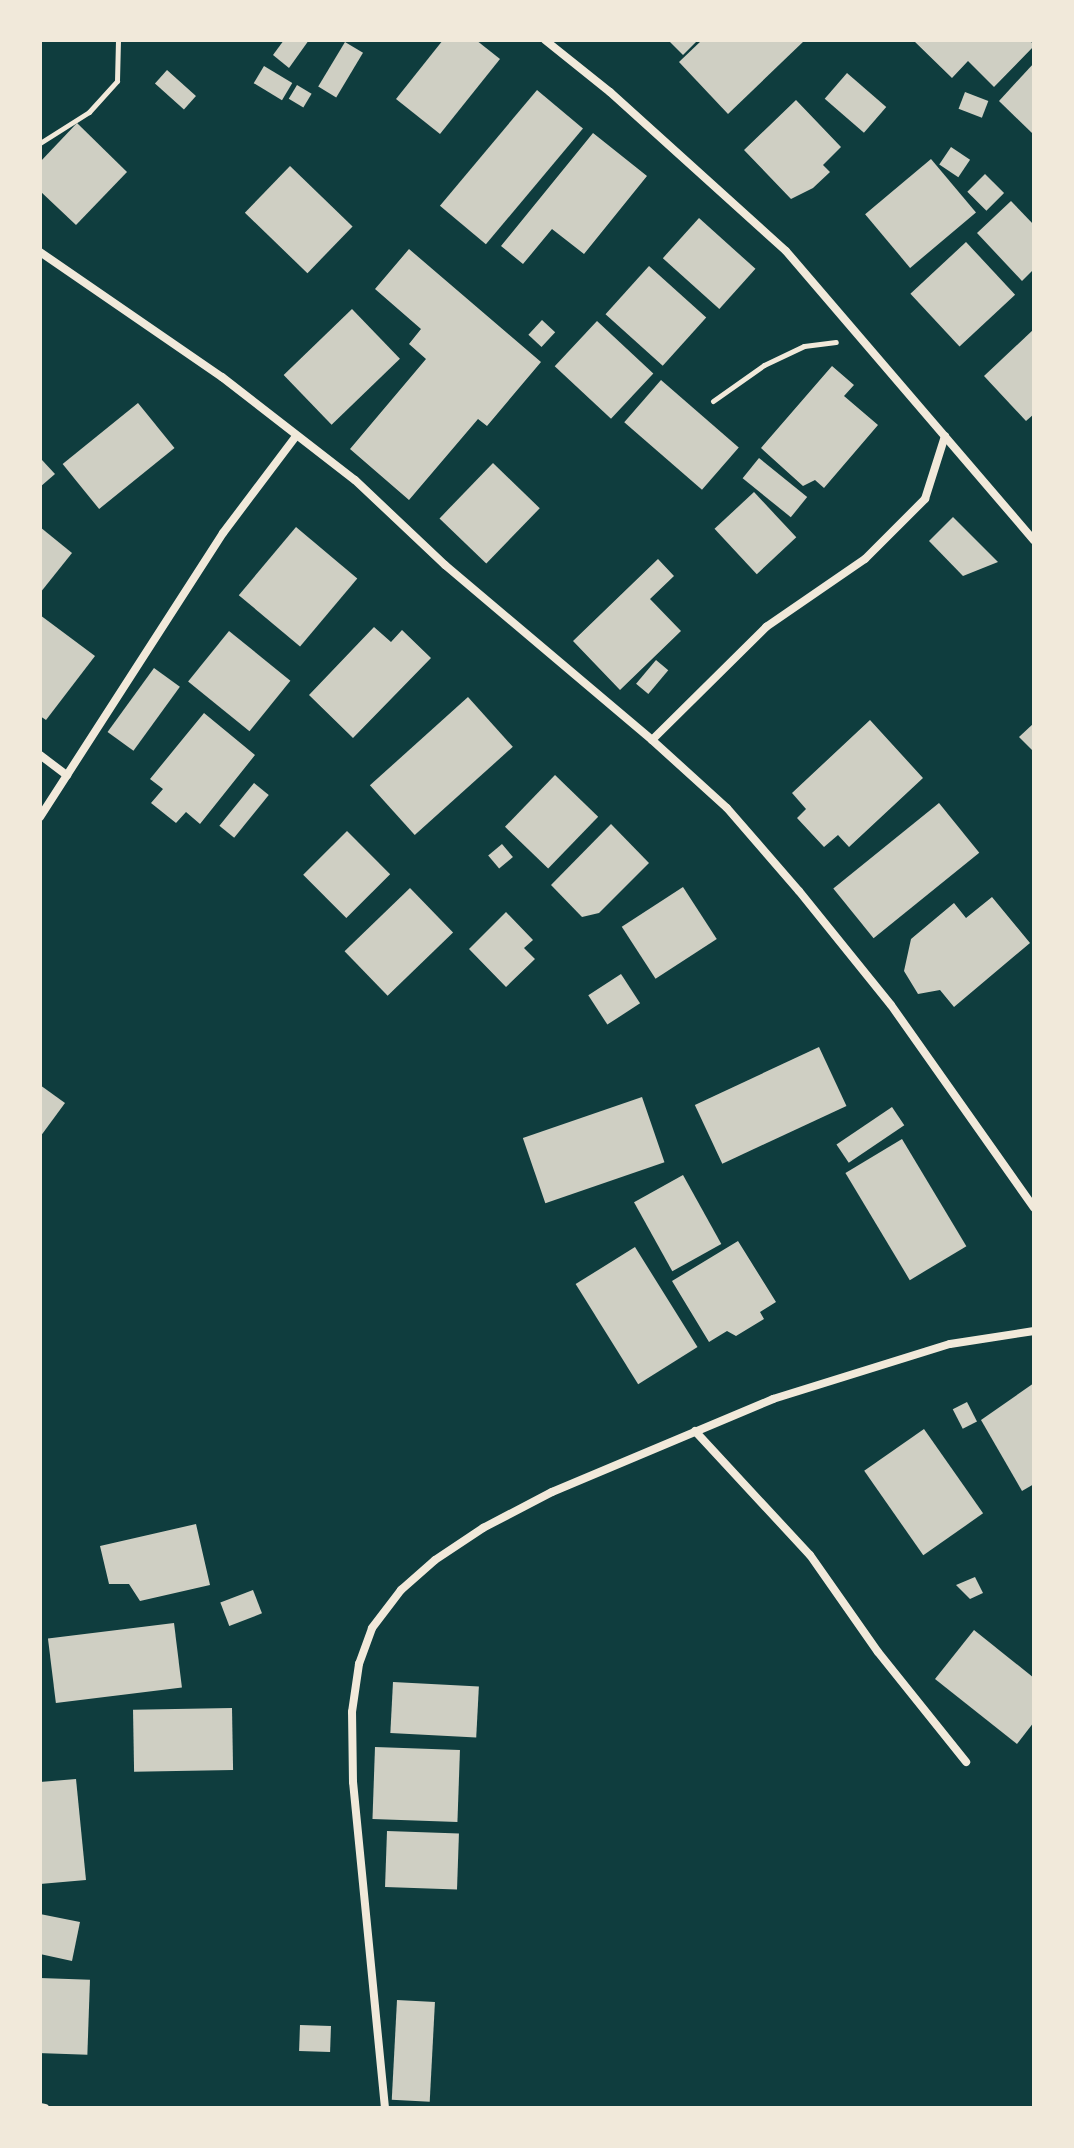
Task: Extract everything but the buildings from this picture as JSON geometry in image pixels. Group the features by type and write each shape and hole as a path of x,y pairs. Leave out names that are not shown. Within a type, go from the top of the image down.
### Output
{"street":[{"path":"545,40 622,102 786,251 1034,540"},
{"path":"40,252 222,377 355,480 445,565 652,740 727,808 891,1005 1034,1208"},
{"path":"40,817 223,533 296,436"},
{"path":"652,740 766,627 865,559 925,499 945,436"},
{"path":"40,755 67,775"},
{"path":"385,2108 353,1782 352,1712 359,1664 372,1628 401,1590 435,1560 483,1528 552,1492 773,1399 950,1344 1034,1331"},
{"path":"695,1431 810,1555 878,1652 966,1762"}],"path":[{"path":"40,143 89,112 117,81 118,40"},
{"path":"713,401 764,365 804,346 840,342 881,359"}]}
